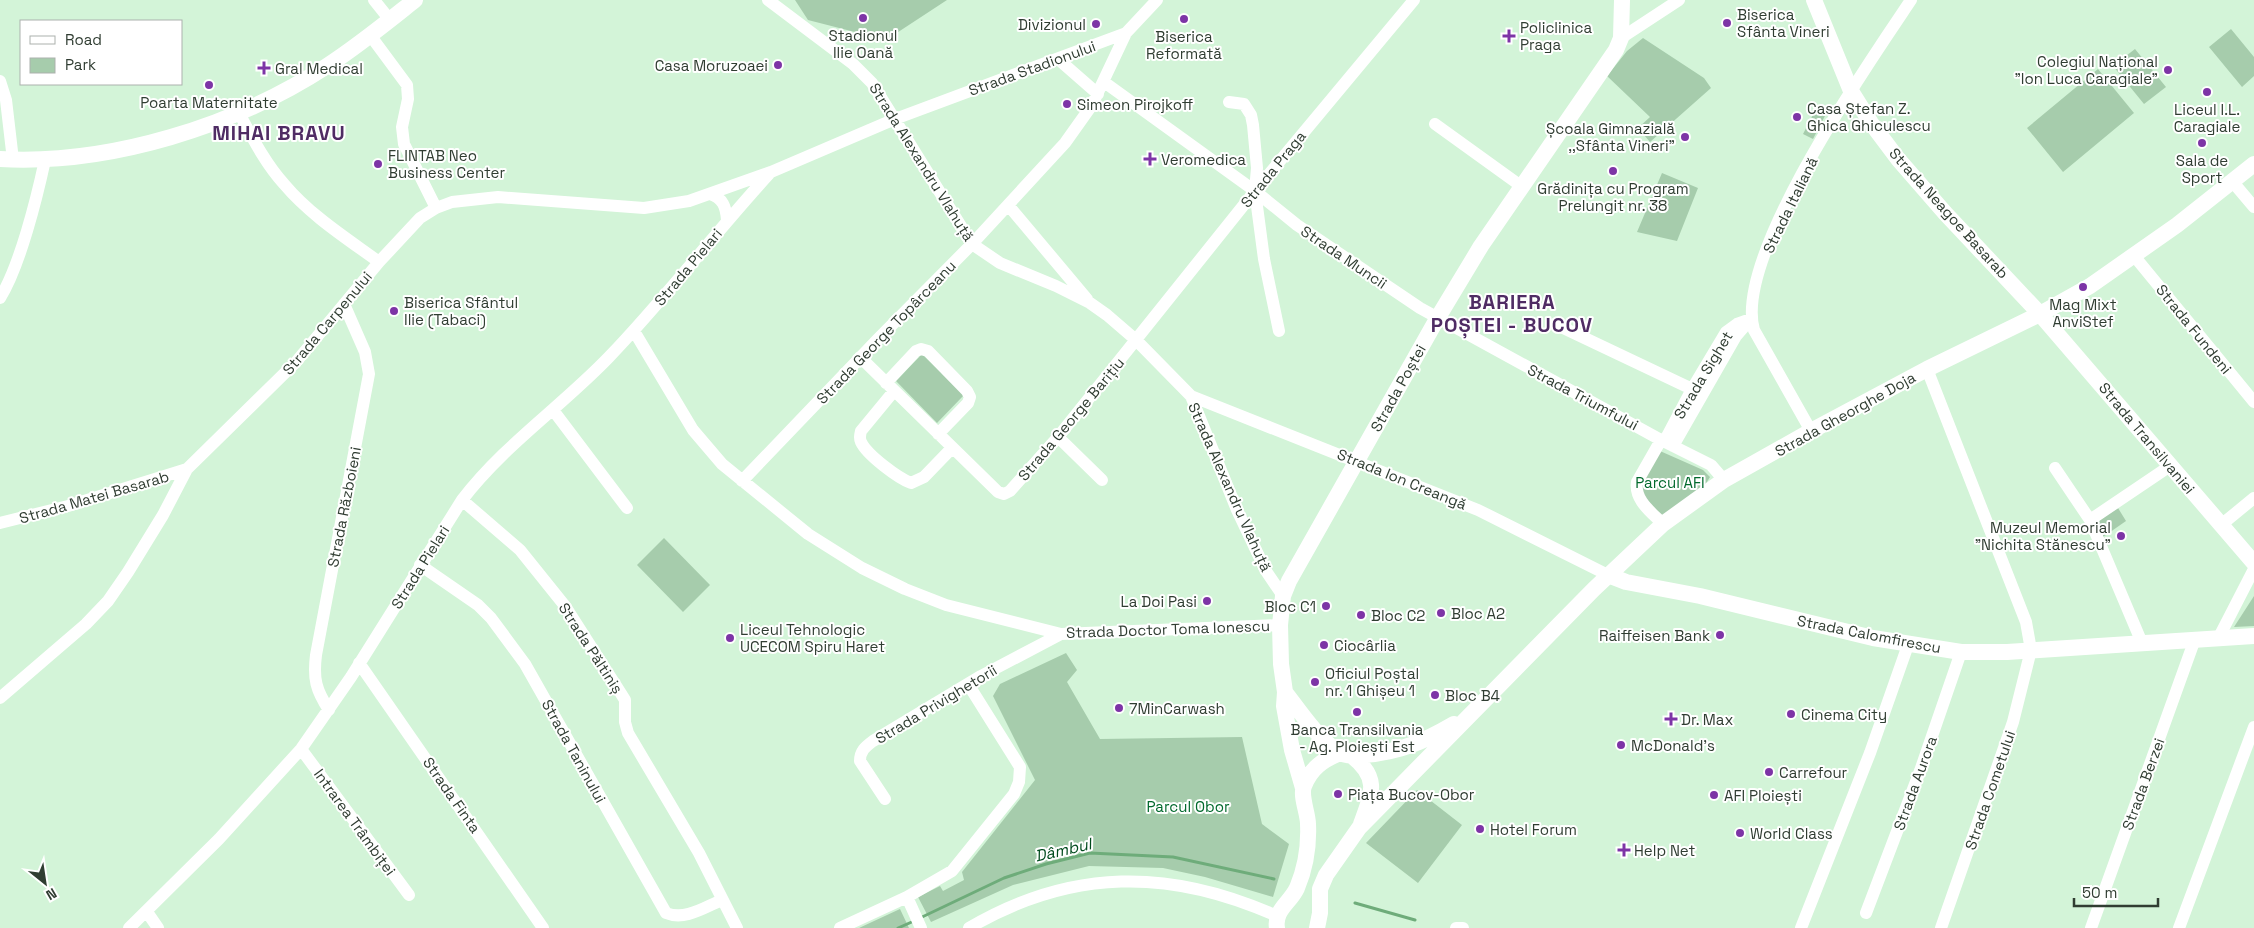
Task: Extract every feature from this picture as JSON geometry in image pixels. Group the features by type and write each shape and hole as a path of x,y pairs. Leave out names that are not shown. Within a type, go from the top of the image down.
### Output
{"main road":[{"path":"6,160 45,160 100,153 196,129 239,113 308,78 370,35 415,0"},
{"name":"Strada Poștei","path":"1277,922 1297,889 1306,854 1308,824 1303,788 1284,715 1285,692 1281,664 1280,625 1283,596 1298,564 1358,461 1437,318 1486,238 1616,50 1621,38 1622,0"},
{"name":"Strada Neagoe Basarab","path":"1814,0 1851,91 1881,136 1918,183 2040,314"},
{"name":"Strada Gheorghe Doja","path":"1317,928 1320,889 1326,875 1359,828 1608,575 1663,524 1724,480 1811,431 1927,369 2040,314 2090,286 2135,257 2254,164"},
{"name":"Strada Transilvaniei","path":"2040,314 2220,526 2254,563"},
{"name":"Strada Calomfirescu","path":"1608,575 1626,582 1688,594 1908,645 1961,652 2031,650 2254,636"},
{"name":"Strada Poștei","path":"1285,692 1308,722 1346,754"},
{"name":"Strada Gheorghe Doja","path":"1346,754 1385,753 1409,748 1473,713"},
{"path":"1303,788 1311,772 1320,763 1346,754"},
{"name":"Strada Gheorghe Doja","path":"1346,754 1368,771 1372,787 1371,796 1359,828"}],"street":[{"path":"374,0 390,20"},
{"name":"Strada Alexandru Vlahuță","path":"768,0 860,70 878,90 972,244 1000,263 1056,286 1107,314 1136,340 1190,396 1237,510 1266,571 1283,596"},
{"name":"Strada Stadionului","path":"895,119 1126,33 1157,0"},
{"name":"Strada Praga","path":"1136,340 1255,191 1414,0"},
{"path":"1621,38 1679,0"},
{"name":"Strada Italiană","path":"1811,431 1765,352 1751,319 1754,288 1761,262 1779,219 1851,91 1911,0"},
{"name":"Strada George Topârceanu","path":"742,481 860,357 972,244 1076,130 1098,94 1126,33"},
{"path":"370,35 406,85 408,99 402,127 404,144 436,208"},
{"path":"1058,59 1098,94"},
{"path":"0,81 6,100 6,160"},
{"name":"Strada Muncii","path":"1104,82 1255,191 1297,225 1437,318"},
{"path":"1229,102 1244,104 1251,115 1257,168 1255,191 1264,259 1279,331"},
{"path":"239,113 265,159 288,189 304,205 379,262"},
{"name":"Strada Pielari","path":"129,928 147,912 260,796 301,748 329,710 462,500 496,459 586,381 634,331 771,172 895,119"},
{"path":"1435,124 1521,186"},
{"path":"0,298 17,257 45,160"},
{"name":"Strada Carpenului","path":"0,698 79,630 108,601 163,515 187,469 296,362 379,262 420,218 436,208 460,200 498,197 644,208 673,205 771,172"},
{"path":"2232,181 2254,207"},
{"name":"Strada Pielari","path":"710,194 721,200 727,211 728,220"},
{"path":"1008,205 1090,303"},
{"name":"Strada Fundeni","path":"2135,257 2254,402"},
{"name":"Strada Războieni","path":"329,710 317,691 314,677 316,655 369,374 365,352 344,304"},
{"name":"Strada Triumfului","path":"1437,318 1666,443 1712,465 1724,480"},
{"path":"1666,443 1736,336 1751,319"},
{"name":"Strada Sighet","path":"1663,524 1641,500 1636,487 1637,482 1666,443 1692,389 1726,332 1737,324 1751,319"},
{"path":"1555,324 1692,389"},
{"name":"Strada Doctor Toma Ionescu","path":"634,331 693,430 722,464 808,534 862,568 897,585 946,605 1060,634 1280,625"},
{"name":"Strada George Barițiu","path":"952,448 998,492 1004,494 1016,486 1058,437 1136,340"},
{"path":"860,357 890,387 952,448 924,477 911,483 904,480 868,452 861,443 861,431 890,387 916,351 920,349 928,351 967,391 970,397 968,403 938,434"},
{"path":"1927,369 2026,622 2031,650"},
{"name":"Strada Ion Creangă","path":"1190,396 1478,510 1608,575"},
{"path":"553,410 627,508"},
{"path":"1058,437 1102,480"},
{"path":"2090,520 2170,466"},
{"path":"2054,468 2090,520 2142,643"},
{"name":"Strada Matei Basarab","path":"0,523 68,506 187,469"},
{"path":"2220,526 2254,498"},
{"name":"Strada Păltiniș","path":"462,500 520,550 576,623 625,700 625,722 628,734 699,853 737,928"},
{"name":"Strada Taninului","path":"420,565 478,605 491,618 514,648 530,672 666,912 674,916 684,916 722,900"},
{"path":"2218,638 2254,569"},
{"name":"Strada Privighetorii","path":"885,799 860,761 860,754 864,748 968,684 1060,634"},
{"name":"Strada Berzei","path":"2091,928 2195,639"},
{"path":"1801,928 1870,753 1908,645"},
{"name":"Strada Cometului","path":"1942,928 2013,722 2031,650"},
{"name":"Strada Aurora","path":"1866,913 1920,771 1961,652"},
{"name":"Strada Finta","path":"359,662 543,928"},
{"path":"840,928 908,899 957,867 1014,794 1019,782 1020,767 968,684"},
{"path":"2179,928 2254,727"},
{"name":"Intrarea Trâmbiței","path":"301,748 409,895"},
{"path":"969,928 1005,908 1049,892 1115,882 1148,882 1197,889 1243,902 1277,922"},
{"path":"908,899 921,928"},
{"path":"147,912 158,928"},
{"path":"1456,928 1463,928"}],"green space":[{"name":"Stadionul Ilie Oană","path":"795,0 947,0 886,40 808,20"},
{"path":"2231,29 2254,57 2254,76 2242,87 2209,47"},
{"path":"1643,38 1704,78 1711,88 1650,142 1638,128 1650,117 1607,76 1627,51"},
{"path":"2135,49 2166,87 2144,104 2113,66"},
{"path":"2098,69 2134,113 2063,172 2027,128"},
{"path":"1817,107 1827,112 1813,139 1803,134"},
{"path":"1662,173 1698,188 1677,241 1637,232"},
{"path":"922,354 964,395 937,423 896,381"},
{"name":"Parcul AFI","path":"1660,451 1703,470 1710,477 1705,485 1663,518 1647,502 1640,488"},
{"path":"2118,508 2126,521 2103,537 2098,523 2100,519"},
{"path":"664,538 710,585 683,612 637,565"},
{"path":"2254,596 2254,626 2234,627"},
{"name":"Parcul Obor","path":"1066,653 1077,670 1067,682 1100,739 1242,737 1262,824 1289,844 1273,897 1205,877 1163,868 1089,866 1013,885 931,922 918,897 940,886 943,891 964,880 962,872 1035,780 993,696 1000,684"},
{"path":"1417,790 1462,825 1418,883 1366,843"},
{"path":"900,909 909,928 859,928"}],"waterway":[{"name":"Dâmbul","path":"920,918 1004,878 1046,864 1090,853 1173,857 1274,879"},
{"name":"Dâmbul","path":"1355,903 1415,920"},
{"name":"Dâmbul","path":"898,928 914,921"}],"place":[{"name":"Stadionul Ilie Oană","path":"863,18"},
{"name":"Biserica Reformată","path":"1184,19"},
{"name":"Biserica Sfânta Vineri","path":"1727,23"},
{"name":"Divizionul","path":"1096,24"},
{"name":"Policlinica Praga","path":"1509,36"},
{"name":"Casa Moruzoaei","path":"778,65"},
{"name":"Gral Medical","path":"264,68"},
{"name":"Colegiul Național \"Ion Luca Caragiale\"","path":"2168,70"},
{"name":"Poarta Maternitate","path":"209,85"},
{"name":"Liceul I.L. Caragiale","path":"2207,92"},
{"name":"Simeon Pirojkoff","path":"1067,104"},
{"name":"Casa Ștefan Z. Ghica Ghiculescu","path":"1797,117"},
{"name":"Școala Gimnazială ,,Sfânta Vineri”","path":"1685,137"},
{"name":"Sala de Sport","path":"2202,143"},
{"name":"Veromedica","path":"1150,159"},
{"name":"FLINTAB Neo Business Center","path":"378,164"},
{"name":"Grădinița cu Program Prelungit nr. 38","path":"1613,171"},
{"name":"Mag Mixt AnviStef","path":"2083,287"},
{"name":"Biserica Sfântul Ilie (Tabaci)","path":"394,311"},
{"name":"Muzeul Memorial \"Nichita Stănescu\"","path":"2121,536"},
{"name":"La Doi Pasi","path":"1207,601"},
{"name":"Bloc C1","path":"1326,606"},
{"name":"Bloc A2","path":"1441,613"},
{"name":"Bloc C2","path":"1361,615"},
{"name":"Raiffeisen Bank","path":"1720,635"},
{"name":"Liceul Tehnologic UCECOM Spiru Haret","path":"730,638"},
{"name":"Ciocârlia","path":"1324,645"},
{"name":"Oficiul Poștal nr. 1 Ghișeu 1","path":"1315,682"},
{"name":"Bloc B4","path":"1435,695"},
{"name":"7MinCarwash","path":"1119,708"},
{"name":"Banca Transilvania - Ag. Ploiești Est","path":"1357,712"},
{"name":"Cinema City","path":"1791,714"},
{"name":"Dr. Max","path":"1671,719"},
{"name":"McDonald's","path":"1621,745"},
{"name":"Carrefour","path":"1769,772"},
{"name":"Piața Bucov-Obor","path":"1338,794"},
{"name":"AFI Ploiești","path":"1714,795"},
{"name":"Hotel Forum","path":"1480,829"},
{"name":"World Class","path":"1740,833"},
{"name":"Help Net","path":"1624,850"}],"district":[{"name":"MIHAI BRAVU","path":"279,133"},
{"name":"BARIERA POȘTEI - BUCOV","path":"1512,314"}]}
